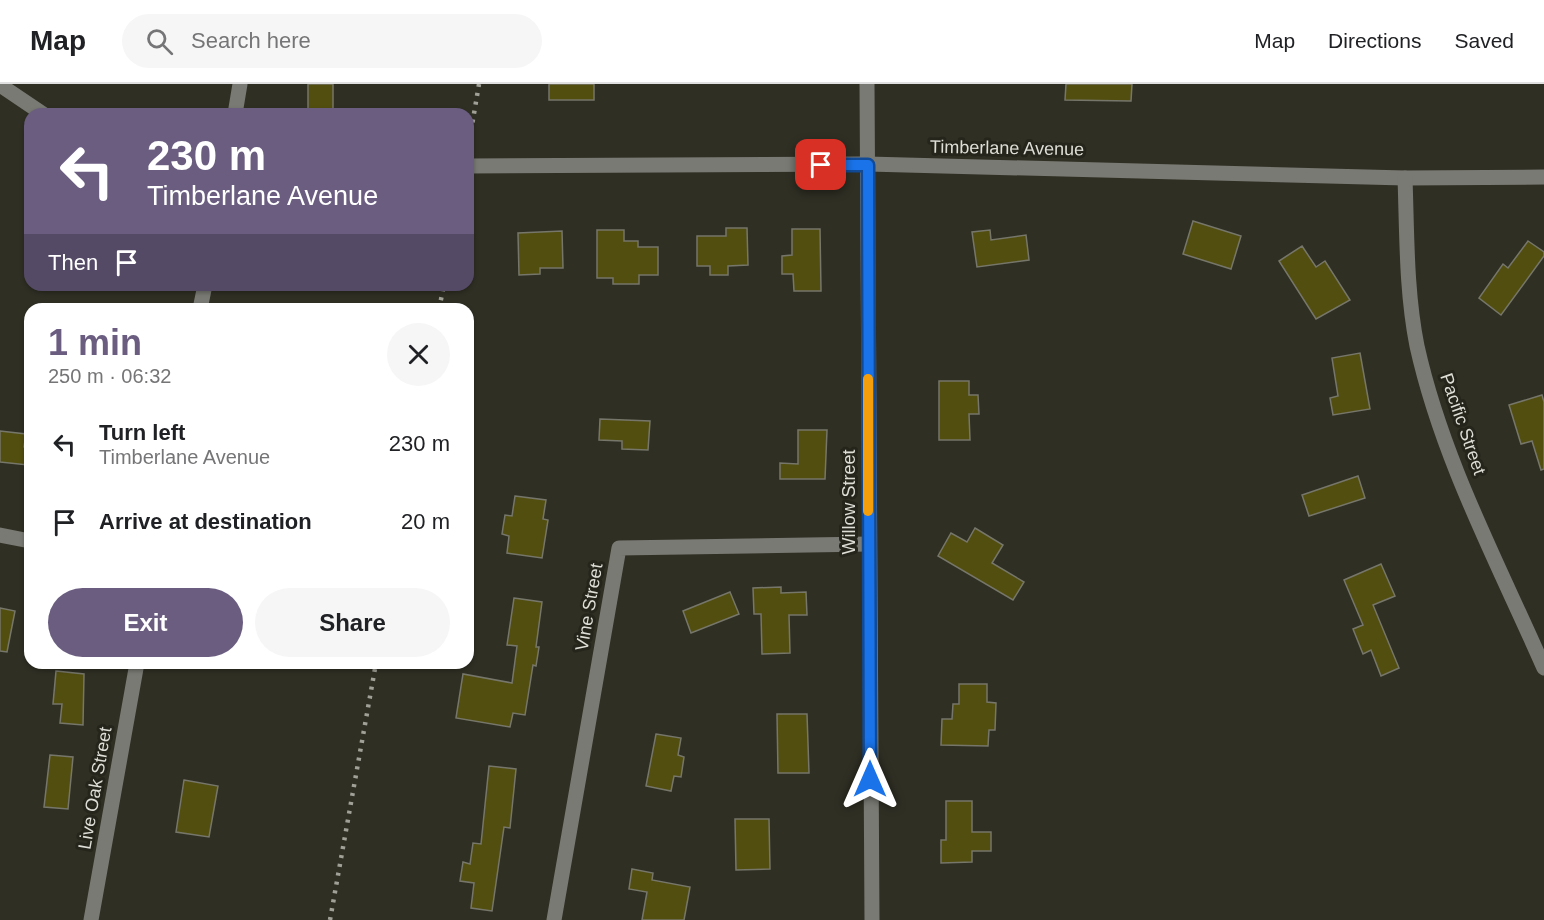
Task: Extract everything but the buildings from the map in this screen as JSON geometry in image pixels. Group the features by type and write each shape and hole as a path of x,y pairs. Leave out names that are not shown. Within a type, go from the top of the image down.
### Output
{"street":[{"path":"236,108 240,84"},
{"name":"Willow Street","path":"867,84 872,920"},
{"path":"0,85 34,108"},
{"name":"Timberlane Avenue","path":"474,166 868,165 1405,178 1544,177"},
{"name":"Pacific Street","path":"1405,178 1410,296 1417,345 1431,398 1451,460 1544,668"},
{"path":"0,535 24,540"},
{"name":"Vine Street","path":"554,920 619,548 868,544"},
{"name":"Live Oak Street","path":"91,920 136,669"}],"railway":[{"path":"474,114 479,84"},
{"path":"440,303 443,291"},
{"path":"330,920 375,669"}],"slow traffic":[{"path":"868,379 868,511"}],"route":[{"path":"821,165 868,165 870,779"}]}
